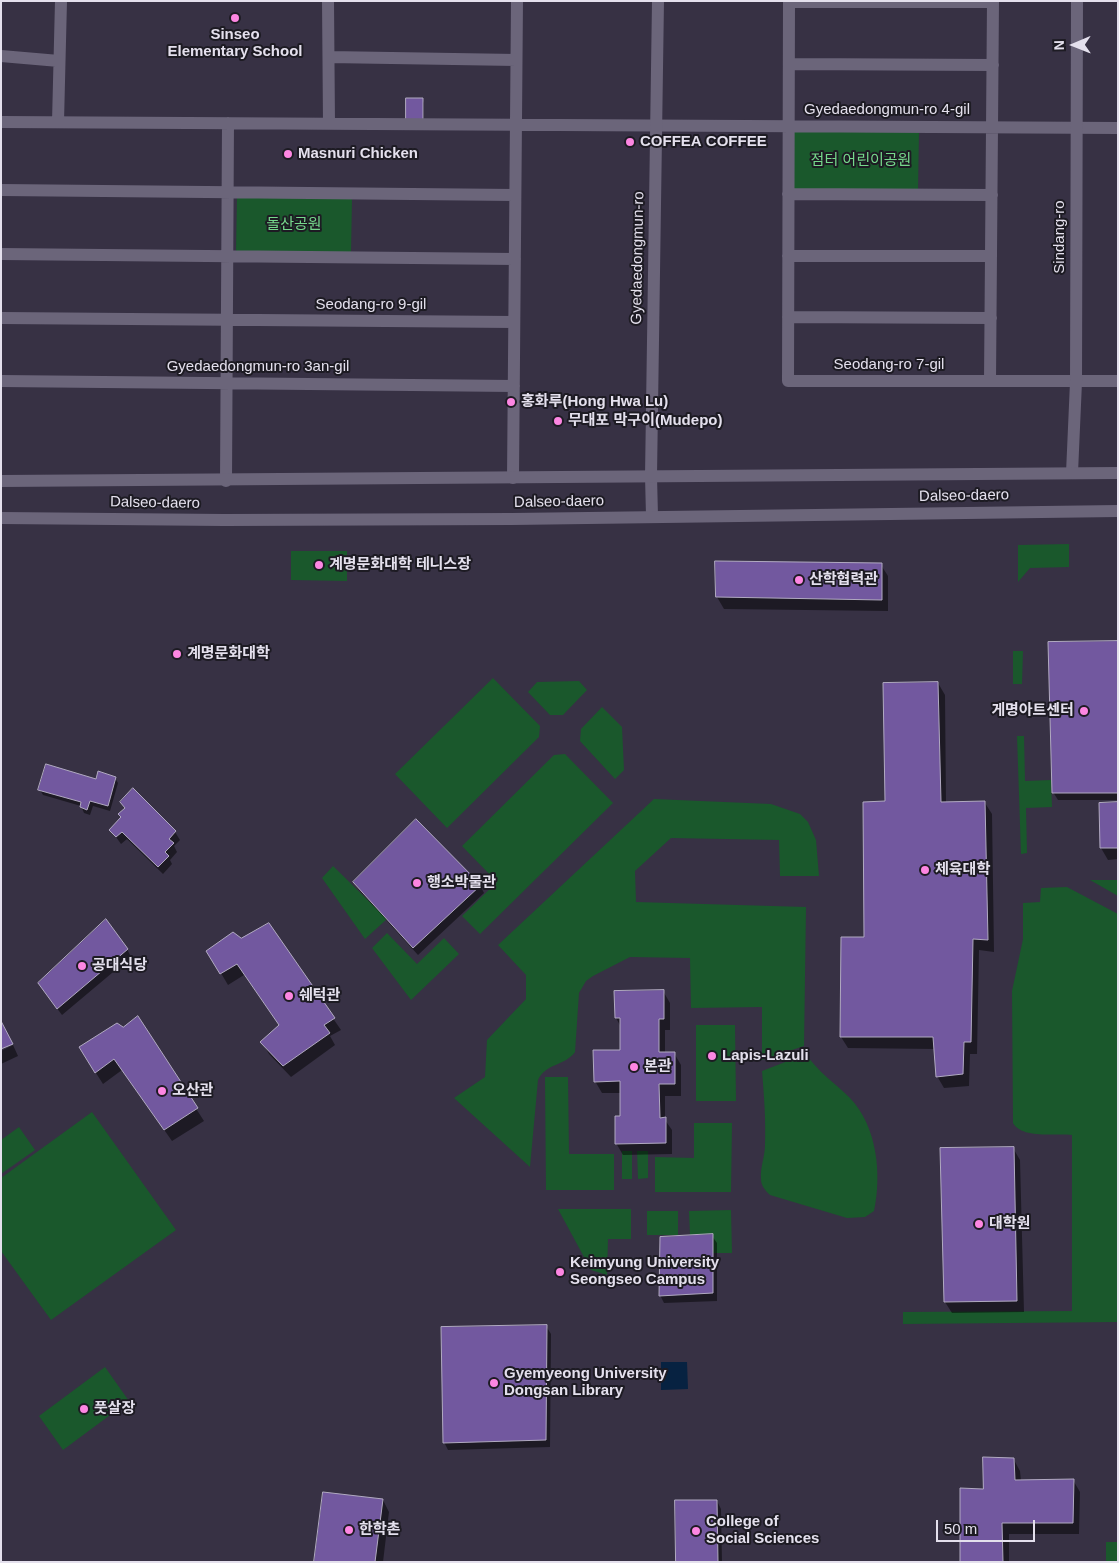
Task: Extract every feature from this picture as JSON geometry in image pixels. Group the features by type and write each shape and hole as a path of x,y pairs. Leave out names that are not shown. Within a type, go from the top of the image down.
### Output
{"street":[{"path":"58,122 60,1"},
{"path":"328,1 329,124"},
{"path":"513,478 517,1"},
{"name":"Gyedaedongmun-ro","path":"652,516 658,1"},
{"name":"Sindang-ro","path":"1072,473 1076,382 1077,1"},
{"name":"Seodang-ro 7-gil","path":"789,2 993,2 990,382 788,381 789,2"},
{"path":"1,56 60,61"},
{"path":"329,57 516,60"},
{"path":"789,64 993,65"},
{"name":"Gyedaedongmun-ro 4-gil","path":"1,122 1118,128"},
{"path":"226,480 228,123"},
{"path":"1,190 515,194"},
{"path":"788,194 992,195"},
{"path":"1,254 515,258"},
{"path":"788,256 991,256"},
{"path":"788,317 991,318"},
{"path":"1,318 227,320"},
{"name":"Seodang-ro 9-gil","path":"227,320 514,322"},
{"name":"Gyedaedongmun-ro 3an-gil","path":"1,381 514,386"},
{"path":"990,382 1118,381"},
{"name":"Dalseo-daero","path":"1,481 1118,473"},
{"name":"Dalseo-daero","path":"1,518 254,520 512,519 1118,511"}],"green space":[{"name":"점터 어린이공원","path":"793,130 919,132 918,191 792,190"},
{"name":"돌산공원","path":"237,197 352,199 351,253 236,251"},
{"path":"1069,544 1069,567 1030,568 1018,582 1018,545"},
{"name":"계명문화대학 테니스장","path":"291,551 347,551 347,581 291,580"},
{"path":"1013,651 1023,651 1022,684 1013,684"},
{"path":"493,678 540,726 539,737 447,828 395,774"},
{"path":"579,681 587,690 563,715 550,715 528,692 537,682"},
{"path":"602,707 622,727 624,770 615,779 580,741 581,729"},
{"path":"1017,736 1024,736 1025,781 1051,780 1052,807 1026,808 1027,853 1021,854"},
{"path":"565,754 613,803 480,934 462,916 497,882 462,846 554,755"},
{"path":"654,799 771,804 800,814 808,822 816,840 819,876 780,876 779,840 671,838 635,871 636,902 806,907 804,1046 762,1060 762,1007 691,1008 690,958 630,957 593,976 586,981 579,993 575,1052 571,1057 546,1070 538,1080 530,1167 454,1098 485,1077 487,1040 526,999 526,975 498,945"},
{"path":"333,866 387,919 365,939 322,878"},
{"path":"1090,880 1118,880 1118,896"},
{"path":"1067,887 1118,914 1118,1322 903,1324 903,1312 1072,1311 1072,1135 1031,1133 1017,1128 1013,1123 1012,991 1023,939 1023,903 1040,902 1041,888"},
{"path":"387,933 417,964 444,938 459,954 411,1000 372,948"},
{"path":"696,1025 735,1025 736,1101 696,1101"},
{"path":"806,1054 859,1109 872,1136 877,1166 876,1197 874,1211 865,1217 847,1218 770,1195 762,1184 761,1175 765,1149 765,1108 762,1071"},
{"path":"545,1077 568,1077 569,1154 614,1154 614,1190 546,1190"},
{"path":"92,1112 176,1230 51,1320 1,1251 1,1178"},
{"path":"694,1123 732,1123 731,1192 655,1192 655,1157 694,1158"},
{"path":"19,1127 35,1150 1,1174 1,1140"},
{"path":"622,1151 632,1151 632,1179 622,1179"},
{"path":"637,1151 648,1151 648,1178 638,1179"},
{"path":"558,1209 631,1209 631,1239 608,1239 607,1275 591,1270"},
{"path":"731,1210 732,1253 713,1253 713,1234 690,1235 689,1211"},
{"path":"647,1211 678,1211 678,1235 647,1235"},
{"name":"풋살장","path":"105,1367 129,1401 63,1450 39,1416"},
{"path":"1106,1542 1118,1542 1118,1562 1106,1562"}],"water":[{"path":"661,1362 687,1362 688,1389 661,1390"}],"building":[{"path":"406,98 423,98 423,122 406,121"},
{"name":"산학협력관","path":"715,561 882,563 882,600 716,597"},
{"name":"게명아트센터","path":"1118,641 1118,793 1052,793 1048,642"},
{"name":"체육대학","path":"938,682 941,802 985,801 988,940 973,939 971,1042 964,1042 963,1074 936,1077 933,1037 840,1037 841,937 864,937 863,802 885,801 883,683"},
{"path":"46,764 96,779 98,771 116,777 108,806 90,801 87,810 80,807 81,802 38,790"},
{"path":"133,788 176,831 169,839 174,843 165,852 169,856 158,867 122,832 116,837 109,830 121,817 118,814 125,808 120,802"},
{"path":"1118,802 1118,848 1100,848 1099,803"},
{"name":"행소박물관","path":"416,819 481,885 413,948 353,882"},
{"name":"공대식당","path":"106,919 128,949 57,1009 38,983"},
{"name":"쉐턱관","path":"269,923 335,1018 324,1025 330,1033 283,1066 260,1042 279,1025 237,964 220,974 206,951 233,932 241,938"},
{"name":"본관","path":"664,990 664,1019 659,1019 659,1052 675,1052 675,1084 659,1084 660,1118 666,1117 666,1143 615,1144 615,1116 620,1116 620,1081 594,1082 593,1050 620,1050 620,1018 615,1018 614,991"},
{"name":"오산관","path":"138,1016 198,1108 164,1130 114,1059 95,1073 79,1047 117,1023 123,1027"},
{"path":"1,1021 13,1044 1,1049"},
{"name":"대학원","path":"1014,1147 1017,1301 944,1302 940,1148"},
{"path":"713,1234 713,1293 659,1296 660,1237"},
{"name":"Gyemyeong University Dongsan Library","path":"547,1325 546,1440 443,1443 441,1327"},
{"path":"983,1457 1014,1458 1015,1480 1074,1479 1073,1523 1002,1523 1003,1562 960,1562 960,1488 983,1489"},
{"name":"한학촌","path":"323,1492 383,1499 375,1562 314,1562"},
{"name":"College of Social Sciences","path":"675,1500 717,1500 718,1562 676,1562"}],"place":[{"name":"Sinseo Elementary School","path":"235,18"},
{"name":"COFFEA COFFEE","path":"630,142"},
{"name":"Masnuri Chicken","path":"288,154"},
{"name":"홍화루(Hong Hwa Lu)","path":"511,402"},
{"name":"무대포 막구이(Mudepo)","path":"558,421"},
{"name":"계명문화대학 테니스장","path":"319,565"},
{"name":"산학협력관","path":"799,580"},
{"name":"계명문화대학","path":"177,654"},
{"name":"게명아트센터","path":"1084,711"},
{"name":"체육대학","path":"925,870"},
{"name":"행소박물관","path":"417,883"},
{"name":"공대식당","path":"82,966"},
{"name":"쉐턱관","path":"289,996"},
{"name":"Lapis-Lazuli","path":"712,1056"},
{"name":"본관","path":"634,1067"},
{"name":"오산관","path":"162,1091"},
{"name":"대학원","path":"979,1224"},
{"name":"Keimyung University Seongseo Campus","path":"560,1272"},
{"name":"Gyemyeong University Dongsan Library","path":"494,1383"},
{"name":"풋살장","path":"84,1409"},
{"name":"한학촌","path":"349,1530"},
{"name":"College of Social Sciences","path":"696,1531"}]}
